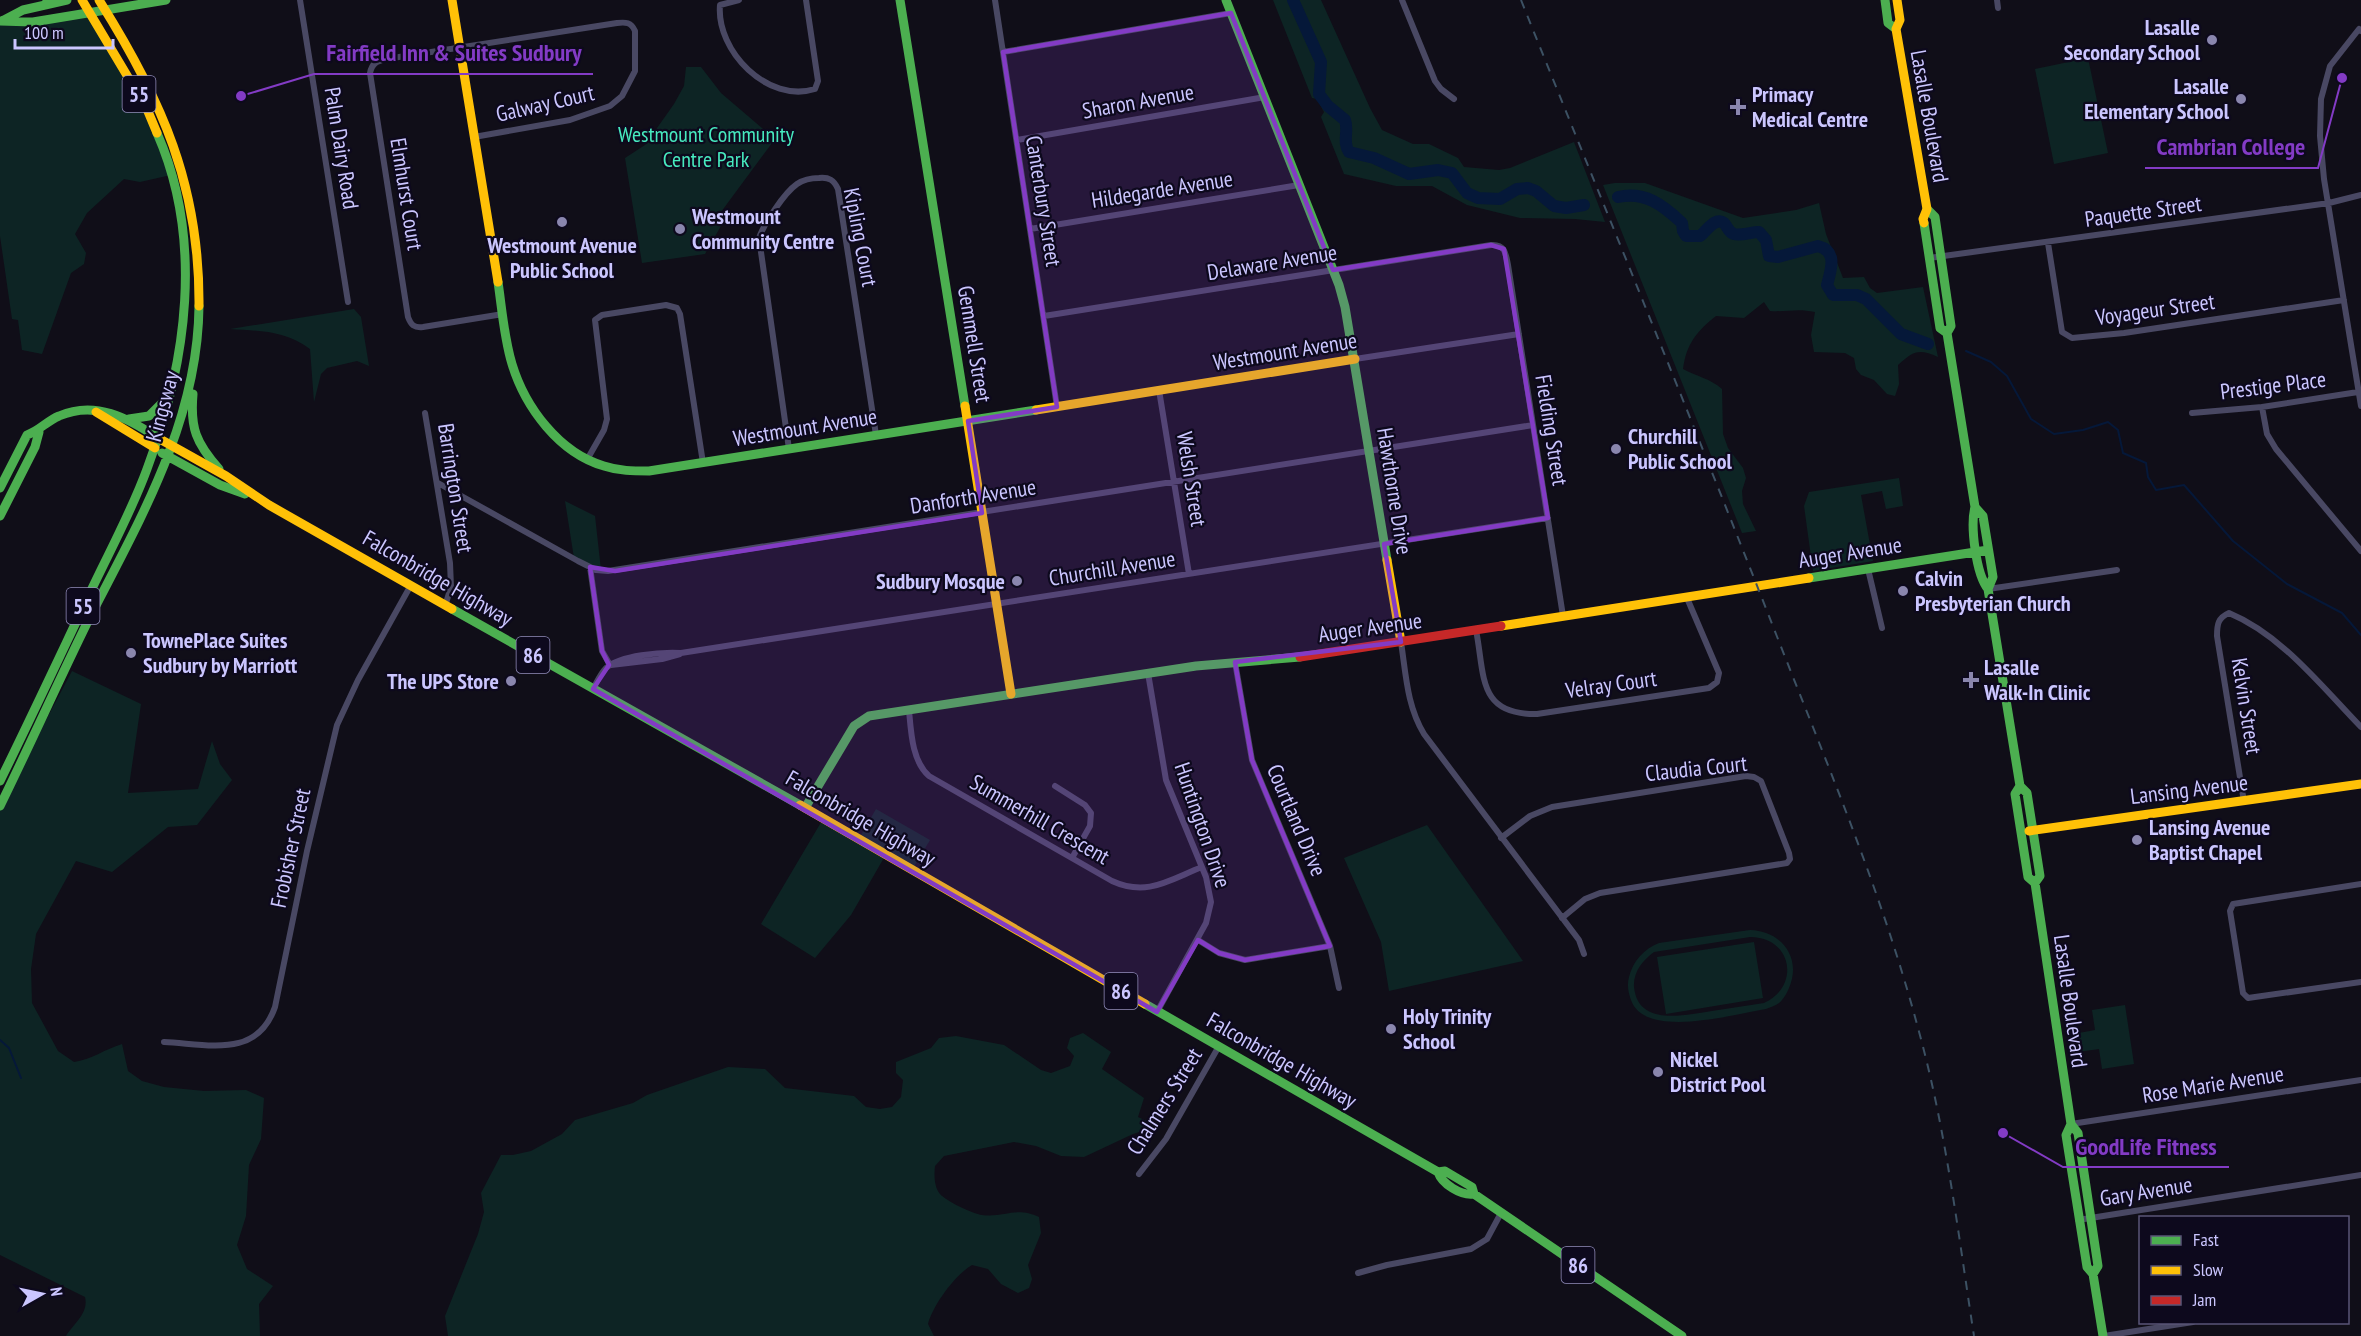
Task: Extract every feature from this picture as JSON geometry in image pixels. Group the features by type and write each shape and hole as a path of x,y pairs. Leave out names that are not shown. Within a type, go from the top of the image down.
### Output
{"main road":[{"path":"1,21 22,10 47,2 67,0"},
{"name":"Kingsway","path":"0,782 137,494 155,448 171,395 181,347 187,285 185,248 179,205 168,162 155,125 82,0"},
{"name":"Kingsway","path":"0,806 82,634 144,513 168,457 182,416 198,338 200,294 197,243 188,189 176,146 158,104 99,0"},
{"path":"1,21 33,22 166,0"},
{"name":"Westmount Avenue","path":"452,0 511,362 516,379 531,408 556,438 610,469 632,473 704,463 1355,359"},
{"name":"Gemmell Street","path":"900,0 1011,694"},
{"name":"Hawthorne Drive","path":"1226,0 1333,270 1345,307 1401,642"},
{"name":"Lasalle Boulevard","path":"1885,0 1888,23 1896,29"},
{"name":"Lasalle Boulevard","path":"1897,0 1900,20 1896,29 1927,209 1923,219 1940,328 1947,333"},
{"name":"Lasalle Boulevard","path":"1927,209 1935,217 1941,256 1951,326 1947,333 1975,507 1972,518 1977,552 1982,580 1988,589 2020,786 2027,793 2034,830 2040,876 2035,883"},
{"path":"193,364 192,410 195,435 207,457 226,476"},
{"path":"0,488 3,473 27,435 39,432 61,415 80,410 114,412 129,419 148,418 171,395"},
{"name":"Falconbridge Highway","path":"94,411 168,457 220,485 262,501"},
{"name":"Falconbridge Highway","path":"129,419 171,447 226,476 262,501 446,603 512,644 805,808 1438,1172 1445,1171 1461,1180 1472,1187 1474,1194 1502,1214 1682,1336"},
{"path":"0,516 35,447 39,432"},
{"path":"3,473 18,480"},
{"name":"Lasalle Boulevard","path":"1975,507 1983,516 1993,577 1988,589"},
{"name":"Auger Avenue","path":"805,808 858,722 869,716 1148,673 1307,656 1988,550"},
{"name":"Lansing Avenue","path":"2021,833 2361,784"},
{"name":"Lasalle Boulevard","path":"2020,786 2015,794 2028,877 2035,883 2049,989 2071,1124 2078,1133 2098,1266 2093,1274"},
{"name":"Lasalle Boulevard","path":"2071,1124 2066,1135 2078,1220 2087,1266 2093,1274 2104,1336"}],"street":[{"name":"Palm Dairy Road","path":"300,0 348,302"},
{"path":"739,0 720,5 724,30 736,57 775,88 795,92 815,89 818,81 806,0"},
{"name":"Canterbury Street","path":"995,0 1057,407"},
{"path":"1402,0 1435,81 1454,99"},
{"path":"1003,52 1231,13"},
{"name":"Galway Court","path":"460,49 617,23 627,22 636,31 635,70 622,96 610,106 570,120 474,136"},
{"path":"2360,30 2330,66 2321,99 2320,136 2361,406"},
{"name":"Elmhurst Court","path":"460,49 386,59 374,64 370,73 406,306 411,324 417,328 503,314"},
{"name":"Sharon Avenue","path":"1017,140 1264,97"},
{"name":"Kipling Court","path":"789,449 759,238 776,209 794,186 813,179 827,178 836,183 838,189 876,435"},
{"name":"Hildegarde Avenue","path":"1030,229 1299,185"},
{"name":"Paquette Street","path":"1929,258 2048,243 2329,202 2361,195"},
{"name":"Voyageur Street","path":"2048,243 2062,332 2072,338 2124,333 2344,300"},
{"name":"Delaware Avenue","path":"1044,316 1491,245 1500,245 1504,249"},
{"name":"Fielding Street","path":"1504,249 1563,616"},
{"path":"588,458 604,430 607,419 595,320 603,315 666,305 677,308 680,314 704,463"},
{"name":"Westmount Avenue","path":"1355,359 1519,334"},
{"name":"Welsh Street","path":"1159,390 1189,574"},
{"name":"Prestige Place","path":"2192,413 2262,407 2358,392"},
{"path":"2262,407 2267,434 2276,449 2361,551"},
{"name":"Barrington Street","path":"425,413 452,577 446,603"},
{"name":"Danforth Avenue","path":"438,483 590,567 603,571 615,571 1533,425"},
{"name":"Churchill Avenue","path":"610,665 629,658 662,653 681,654 1548,518"},
{"path":"590,567 602,651 610,665 601,674 593,689"},
{"path":"1868,569 1882,628"},
{"path":"1988,589 2117,570"},
{"name":"Frobisher Street","path":"164,1042 240,1043 256,1038 268,1025 275,1008 297,897 337,725 358,680 411,585"},
{"name":"Velray Court","path":"1476,630 1488,690 1497,704 1508,711 1537,714 1705,689 1717,682 1719,673 1687,598"},
{"name":"Kelvin Street","path":"2244,802 2217,636 2217,624 2222,616 2229,613 2240,618 2270,638 2300,664 2361,727"},
{"name":"Hawthorne Drive","path":"1401,642 1409,700 1417,722 1431,745 1579,940 1584,954"},
{"name":"Courtland Drive","path":"1235,662 1252,760 1330,946 1339,988"},
{"name":"Huntington Drive","path":"1148,673 1166,780 1202,867 1210,890 1211,902 1206,923 1198,940 1157,1012"},
{"name":"Summerhill Crescent","path":"909,710 916,757 926,773 1112,881 1135,889 1154,887 1202,867"},
{"name":"Claudia Court","path":"1501,838 1530,816 1552,807 1746,776 1761,781 1789,853 1790,859 1787,863 1600,893 1585,899 1562,918"},
{"path":"1055,786 1085,805 1091,813 1090,826 1072,858"},
{"path":"2361,884 2233,904 2230,911 2243,993 2248,998 2361,982"},
{"path":"1198,940 1219,953 1245,960 1330,946"},
{"name":"Chalmers Street","path":"1139,1174 1166,1139 1219,1046"},
{"name":"Rose Marie Avenue","path":"2071,1124 2361,1080"},
{"name":"Gary Avenue","path":"2078,1220 2361,1175"},
{"path":"1358,1273 1387,1265 1471,1250 1487,1239 1502,1214"},
{"path":"2104,1336 2186,1324"}],"highlighted area":[{"path":"1231,13 1333,270 1491,245 1504,249 1548,518 1384,544 1401,642 1235,662 1252,760 1330,946 1245,960 1219,953 1198,940 1157,1012 593,689 609,665 602,651 590,567 615,571 982,513 968,421 1057,407 1003,52"}],"green space":[{"path":"1273,0 1321,0 1382,130 1413,144 1429,144 1458,158 1464,167 1499,170 1510,168 1574,142 1605,222 1520,218 1467,205 1432,186 1396,186 1344,174 1321,117 1324,112 1317,99 1312,98"},
{"path":"89,13 136,91 171,175 140,182 124,179 87,213 75,234 86,253 84,264 71,273 42,354 22,350 18,320 12,319 0,236 0,21"},
{"path":"2088,58 2108,153 2054,164 2035,69"},
{"name":"Westmount Community Centre Park","path":"686,67 701,67 721,93 775,139 721,212 726,217 705,254 642,263 625,158 645,145 674,104 684,86"},
{"path":"1645,183 1743,218 1796,210 1819,203 1826,234 1843,278 1864,277 1870,288 1877,293 1923,287 1938,357 1926,352 1916,352 1898,365 1899,384 1895,396 1887,394 1874,380 1861,375 1856,369 1854,358 1845,353 1814,352 1811,335 1815,312 1770,311 1764,302 1744,318 1716,316 1694,339 1684,360 1683,369 1722,389 1723,434 1728,448 1743,468 1746,478 1742,491 1743,504 1756,531 1742,533 1603,185"},
{"path":"354,309 361,317 369,366 357,361 327,368 321,374 314,402 310,349 281,335 230,329"},
{"path":"1899,478 1903,506 1886,509 1882,491 1861,495 1873,561 1813,571 1804,506 1809,492"},
{"path":"565,501 595,516 601,570 574,558"},
{"path":"72,671 141,704 128,793 198,789 212,741 220,764 232,780 197,825 168,827 112,872 76,861 36,934 31,969 32,1003 58,1051 74,1062 122,1044 128,1071 142,1081 164,1087 204,1091 246,1090 264,1098 261,1139 249,1165 246,1216 237,1245 247,1269 273,1286 259,1304 260,1336 66,1336 83,1313 85,1297 0,1255 0,807"},
{"path":"876,809 930,840 912,870 885,856 851,915 815,958 761,924 823,819 858,840"},
{"path":"1427,825 1523,961 1389,991 1381,942 1344,858"},
{"path":"1750,930 1771,935 1780,941 1791,957 1792,977 1788,990 1782,1000 1766,1009 1692,1021 1671,1022 1654,1019 1640,1012 1631,1000 1628,982 1636,961 1644,952 1659,943","holes":["1750,937 1764,939 1783,953 1787,964 1787,975 1783,986 1776,995 1764,1003 1689,1015 1664,1016 1644,1008 1637,1000 1634,987 1635,976 1646,959 1654,952"]},
{"path":"1754,942 1763,998 1666,1014 1657,957"},
{"path":"2125,1005 2134,1064 2102,1069 2099,1049 2071,1053 2068,1035 2095,1030 2092,1010"},
{"path":"1083,1033 1111,1052 1102,1069 1144,1098 1138,1117 1157,1126 1133,1134 1084,1157 1061,1156 1036,1146 1014,1142 944,1156 935,1166 937,1188 943,1197 960,1207 982,1215 1017,1212 1031,1214 1039,1217 1041,1233 1028,1265 1032,1279 1029,1288 1018,1293 1001,1284 988,1269 972,1265 952,1283 935,1308 928,1324 934,1336 448,1336 445,1316 478,1234 484,1212 481,1193 501,1155 531,1151 562,1134 575,1120 633,1103 647,1095 728,1067 765,1069 785,1088 854,1096 866,1107 880,1109 892,1107 901,1097 903,1080 896,1073 896,1062 931,1048 939,1038 956,1036 1004,1045 1041,1070 1051,1073 1070,1066 1074,1056 1067,1048 1070,1038"}],"waterway":[{"path":"1293,0 1321,62 1319,94 1328,106 1345,120 1346,144 1349,152 1374,158 1409,174 1438,170 1452,173 1467,193 1478,198 1500,199 1517,189 1528,188 1536,191 1554,206 1566,208 1584,205"},
{"path":"1618,197 1637,196 1661,205 1682,223 1686,236 1700,236 1714,223 1721,221 1734,234 1759,232 1766,240 1769,256 1778,257 1818,246 1824,248 1832,262 1827,285 1833,295 1857,295 1866,299 1901,334 1928,344"},
{"path":"1966,351 1991,362 2007,376 2031,419 2054,434 2083,430 2108,422 2118,430 2123,453 2146,463 2148,477 2156,490 2184,485 2233,541 2287,584 2342,613 2361,635"},
{"path":"0,1040 9,1048 21,1078"}],"railway":[{"path":"1521,0 1815,731 1888,928 1928,1066 1951,1181 1974,1336"}],"traffic: fast":[{"path":"44,5 50,0"},
{"path":"4,20 23,10 67,0"},
{"path":"0,21 33,22 166,0"},
{"path":"900,0 965,406"},
{"path":"1226,0 1339,285 1345,307 1387,560"},
{"path":"1885,0 1888,23 1896,29"},
{"path":"0,781 134,502 161,428 172,386 185,301 185,258 181,216 172,174 157,133"},
{"path":"1927,209 1935,217 1951,326 1947,333 1975,507 1973,526 1975,550 1980,573 1988,589 2020,786 2027,793 2040,876 2035,883"},
{"path":"1924,223 1940,328 1947,333"},
{"path":"498,282 509,354 518,380 535,412 572,451 610,468 649,471 1036,410"},
{"path":"0,806 162,470 177,430 188,390 196,349 199,306"},
{"path":"193,394 192,406 196,434 205,451 219,469"},
{"path":"129,419 149,416 168,397"},
{"path":"0,488 27,435 59,416 85,410 111,413 158,438"},
{"path":"0,516 35,447 39,432"},
{"path":"162,453 220,485 245,494"},
{"path":"1975,507 1983,516 1993,577 1988,589"},
{"path":"1809,578 1988,550"},
{"path":"452,609 800,805"},
{"path":"805,808 854,726 869,716 1196,666 1300,657"},
{"path":"2020,786 2015,794 2028,877 2035,883 2071,1124 2078,1133 2098,1266 2093,1274"},
{"path":"1145,1004 1438,1172 1443,1181 1453,1188 1463,1193 1474,1194 1682,1336"},
{"path":"2071,1124 2066,1135 2087,1267 2093,1274 2103,1336"},
{"path":"1438,1172 1445,1171 1472,1187 1474,1194"}],"traffic: slow":[{"path":"82,0 147,109 157,133"},
{"path":"99,0 141,73 159,109 173,146 193,222 198,262 199,306"},
{"path":"452,0 498,282"},
{"path":"1897,0 1900,20 1896,29 1927,209 1923,219 1924,223"},
{"path":"1036,410 1355,359"},
{"path":"965,406 1011,694"},
{"path":"96,412 155,448"},
{"path":"158,438 226,476 269,505 452,609"},
{"path":"1387,560 1401,642"},
{"path":"1501,626 1809,578"},
{"path":"2029,831 2361,784"},
{"path":"800,805 1145,1004"}],"traffic: jam":[{"path":"1300,657 1501,626"}],"place":[{"name":"Lasalle Secondary School","path":"2212,40"},
{"name":"Cambrian College","path":"2342,78"},
{"name":"Fairfield Inn & Suites Sudbury","path":"241,96"},
{"name":"Lasalle Elementary School","path":"2241,99"},
{"name":"Primacy Medical Centre","path":"1738,107"},
{"name":"Westmount Avenue Public School","path":"562,222"},
{"name":"Westmount Community Centre","path":"680,229"},
{"name":"Churchill Public School","path":"1616,449"},
{"name":"Sudbury Mosque","path":"1017,581"},
{"name":"Calvin Presbyterian Church","path":"1903,591"},
{"name":"TownePlace Suites Sudbury by Marriott","path":"131,653"},
{"name":"Lasalle Walk-In Clinic","path":"1971,680"},
{"name":"The UPS Store","path":"511,681"},
{"name":"Lansing Avenue Baptist Chapel","path":"2137,840"},
{"name":"Holy Trinity School","path":"1391,1029"},
{"name":"Nickel District Pool","path":"1658,1072"},
{"name":"GoodLife Fitness","path":"2003,1133"}]}
